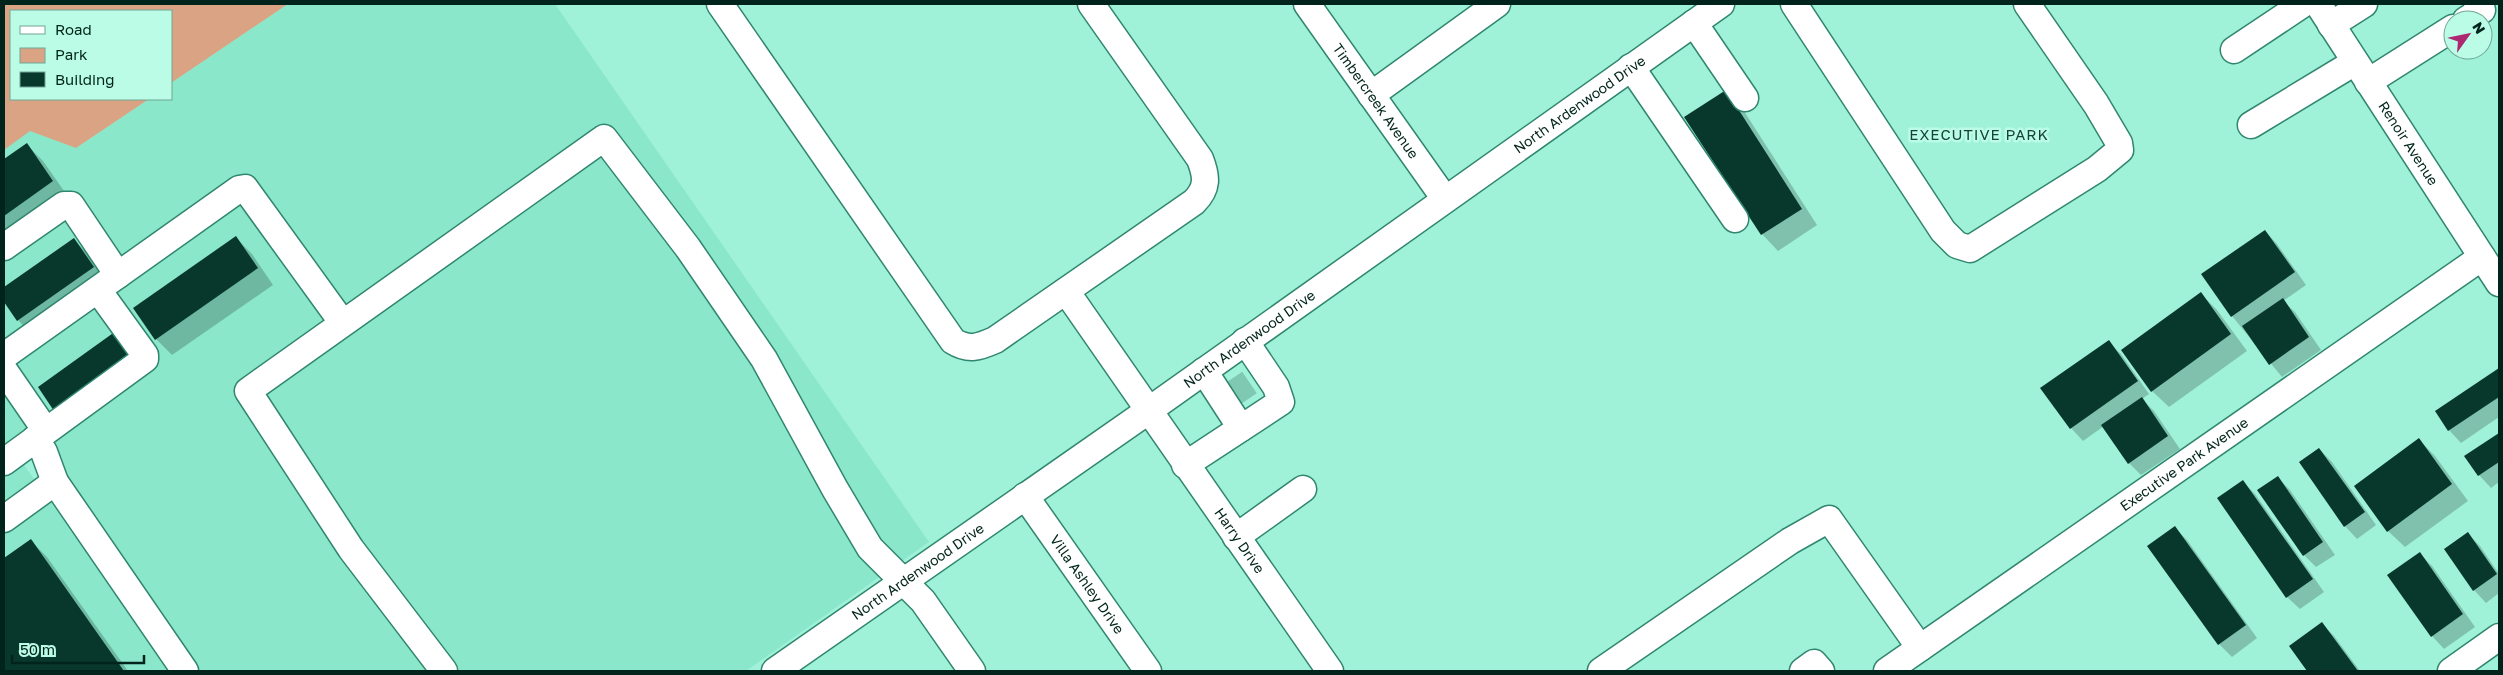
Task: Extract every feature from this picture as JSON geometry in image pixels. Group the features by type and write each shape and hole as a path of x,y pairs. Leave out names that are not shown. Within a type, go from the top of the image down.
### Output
{"street":[{"path":"720,4 953,341 961,346 974,349 995,340 1194,202 1202,194 1206,183 1200,159 1091,4"},
{"name":"Timbercreek Avenue","path":"1307,4 1445,199"},
{"path":"1371,95 1497,4"},
{"name":"North Ardenwood Drive","path":"775,671 1148,411 1721,4"},
{"path":"1794,4 1943,231 1956,245 1970,249 2097,169 2120,150 2119,143 2096,104 2027,4"},
{"path":"2234,50 2303,4"},
{"path":"2324,14 2364,4"},
{"name":"Renoir Avenue","path":"2324,14 2499,283"},
{"path":"1694,23 1745,98"},
{"path":"2251,125 2443,33"},
{"path":"1631,67 1734,219"},
{"path":"444,671 351,549 248,391 342,322 604,138 688,248 764,358 834,489 870,548 924,602 972,671"},
{"path":"4,356 239,189 245,188 342,322"},
{"path":"4,247 64,205 70,205 145,355 145,359 4,462"},
{"name":"Executive Park Avenue","path":"1887,671 2482,257"},
{"name":"Harry Drive","path":"1066,291 1185,465 1330,671"},
{"path":"1185,465 1231,408 1281,402 1264,380 1245,341"},
{"path":"4,370 41,435 44,452 55,482 185,671"},
{"path":"1204,371 1231,408"},
{"path":"4,519 55,482"},
{"path":"1236,537 1303,489"},
{"name":"Villa Ashley Drive","path":"1025,496 1148,671"},
{"path":"1601,671 1790,541 1829,519 1920,648"},
{"path":"2451,671 2499,637"},
{"path":"1803,671 1814,663 1821,671"}],"shaded area":[{"path":"288,4 555,4 929,542 746,671 198,671 48,446 24,465 172,671 4,671 4,150 30,130 76,148 148,100 172,100 172,82"}],"green space":[{"path":"4,4 288,4 172,82 172,10 10,10 10,100 148,100 76,148 30,131 4,150"}],"building":[{"path":"1726,90 1802,209 1761,235 1684,117"},
{"path":"27,143 53,181 4,216 4,159"},
{"path":"2265,230 2295,272 2231,317 2201,274"},
{"path":"236,236 258,268 155,340 133,308"},
{"path":"74,238 94,267 17,321 4,302 4,287"},
{"path":"2201,292 2231,334 2151,392 2121,350"},
{"path":"2283,298 2309,337 2269,365 2242,326"},
{"path":"116,331 132,355 54,411 38,387"},
{"path":"2109,340 2138,381 2070,429 2040,388"},
{"path":"2499,368 2499,397 2448,431 2435,411"},
{"path":"2142,397 2168,436 2128,464 2101,425"},
{"path":"2499,433 2499,462 2478,476 2464,456"},
{"path":"2419,438 2452,484 2387,532 2354,486"},
{"path":"2319,448 2365,512 2344,527 2299,462"},
{"path":"2278,476 2323,542 2303,556 2257,490"},
{"path":"2243,480 2313,579 2286,598 2217,498"},
{"path":"2175,526 2246,625 2218,645 2147,546"},
{"path":"2468,532 2497,574 2473,591 2444,549"},
{"path":"31,539 124,671 4,671 4,558"},
{"path":"2420,552 2463,614 2431,637 2387,575"},
{"path":"2322,622 2358,671 2307,671 2289,646"}],"tunnel":[{"path":"1228,397 1256,378"}],"district":[{"name":"EXECUTIVE PARK","path":"1979,135"}]}
